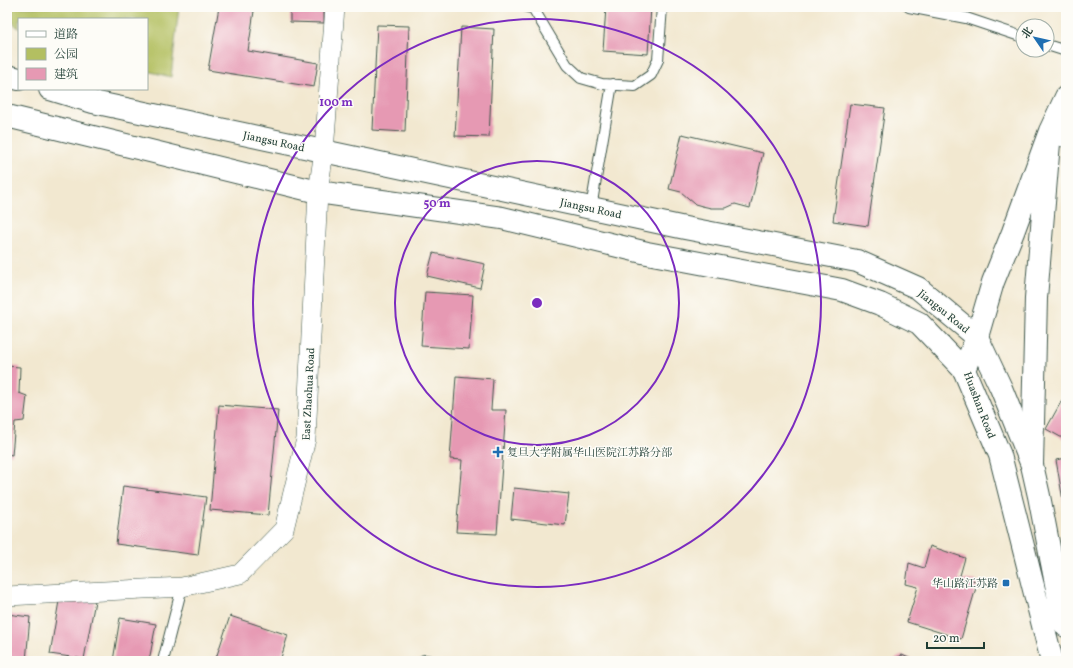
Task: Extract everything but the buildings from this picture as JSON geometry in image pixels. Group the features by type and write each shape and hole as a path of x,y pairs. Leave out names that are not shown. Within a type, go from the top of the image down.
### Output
{"main road":[{"path":"7,76 18,79"},
{"name":"Jiangsu Road","path":"53,90 93,102 324,152 857,262 918,288 977,337 1001,388 1032,465"},
{"name":"Huashan Road","path":"1066,97 1058,134 1036,298 1032,465 1063,620 1066,626"},
{"path":"7,116 318,192 502,218 647,253 842,290 880,304 919,324 964,370"},
{"name":"Huashan Road","path":"1052,661 1000,455 964,370 977,337 993,282 1013,232 1058,134"}],"street":[{"name":"East Zhaohua Road","path":"7,596 182,587 240,574 284,530 306,439 318,192 324,152 335,7"}],"lane":[{"path":"527,7 533,8 567,65 581,78 602,84 635,86 651,75 658,60 662,7"},
{"path":"913,7 966,18 1015,34"},
{"path":"1055,48 1066,51"},
{"path":"591,208 612,84"},
{"path":"163,661 182,587"},
{"path":"423,661 431,661"}],"green space":[{"path":"12,7 179,7 171,77 148,71 148,18 18,18 18,28 13,23"}],"place":[{"name":"复旦大学附属华山医院江苏路分部","path":"498,452"},
{"name":"华山路江苏路","path":"1006,583"}]}
